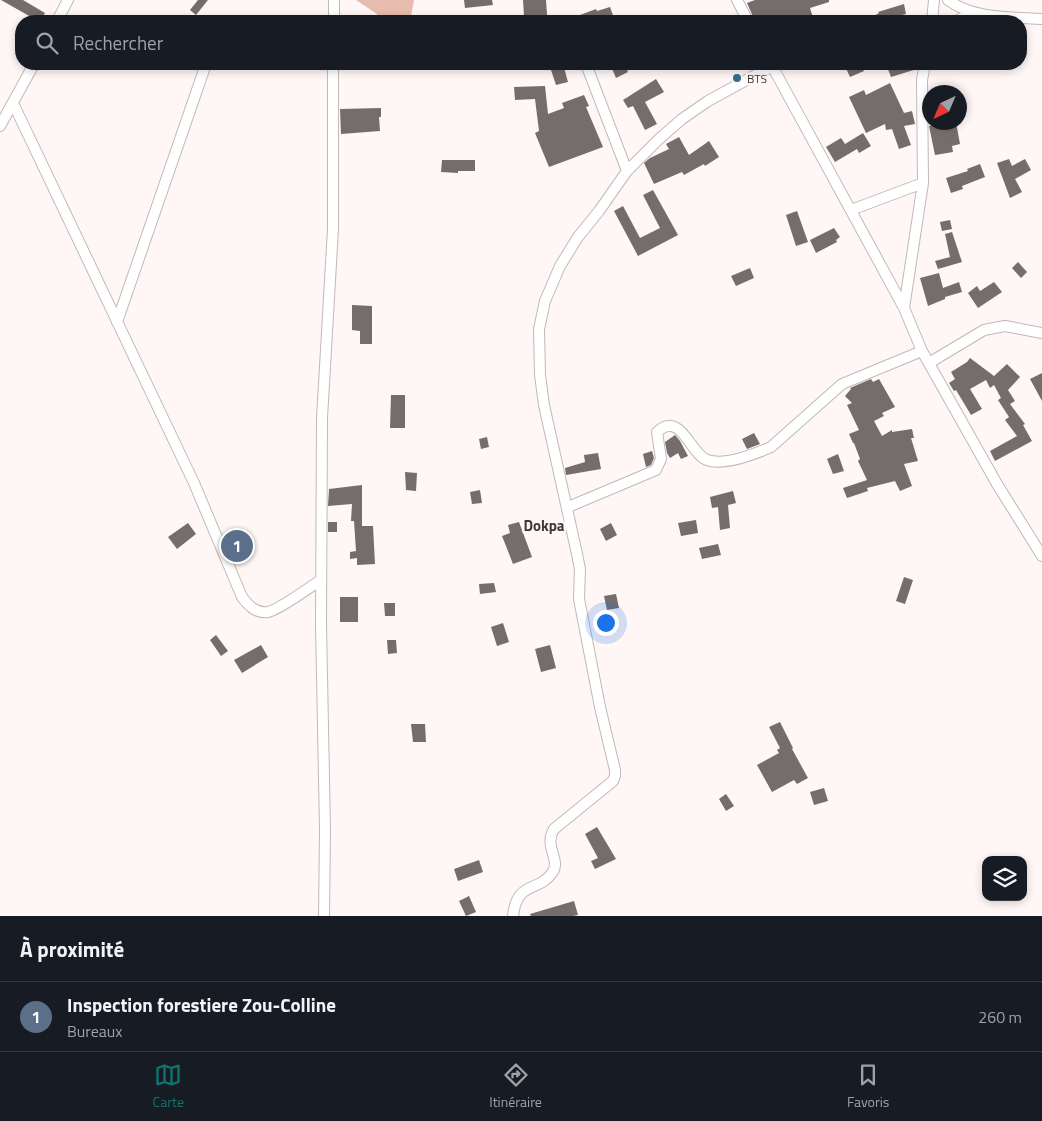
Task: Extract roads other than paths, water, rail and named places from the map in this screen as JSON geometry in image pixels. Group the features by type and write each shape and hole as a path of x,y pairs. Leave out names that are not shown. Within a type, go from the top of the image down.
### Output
{"street":[{"path":"59,15 68,0"},
{"path":"334,0 334,15"},
{"path":"737,0 745,15"},
{"path":"933,15 934,0"},
{"path":"948,0 956,6 984,14 996,15"},
{"path":"978,15 984,14"},
{"path":"1027,18 1042,19"},
{"path":"0,126 31,70"},
{"path":"117,322 204,70"},
{"path":"324,916 326,830 321,580 322,418 334,229 333,70"},
{"path":"588,70 627,171"},
{"path":"513,916 516,901 520,894 548,878 554,870 556,864 549,843 550,835 554,829 613,782 615,776 579,599 580,569 568,507 544,405 539,359 539,329 546,301 560,266 578,237 627,171 682,119 763,70"},
{"path":"775,70 904,308 922,351 997,484 1042,556"},
{"path":"904,308 923,183 922,80 924,70"},
{"path":"13,104 194,483 242,597 248,605 257,611 268,612 321,580"},
{"path":"851,210 923,183"},
{"path":"929,363 984,330 1005,326 1042,334"},
{"path":"568,507 656,470 661,459 656,432 661,428 670,426 678,428 699,455 706,460 718,462 757,454 771,447 842,384 922,351"}],"place":[{"name":"BTS","path":"737,78"},
{"name":"Inspection forestiere Zou-Colline","path":"237,546"}],"district":[{"name":"Dokpa","path":"544,525"}]}
